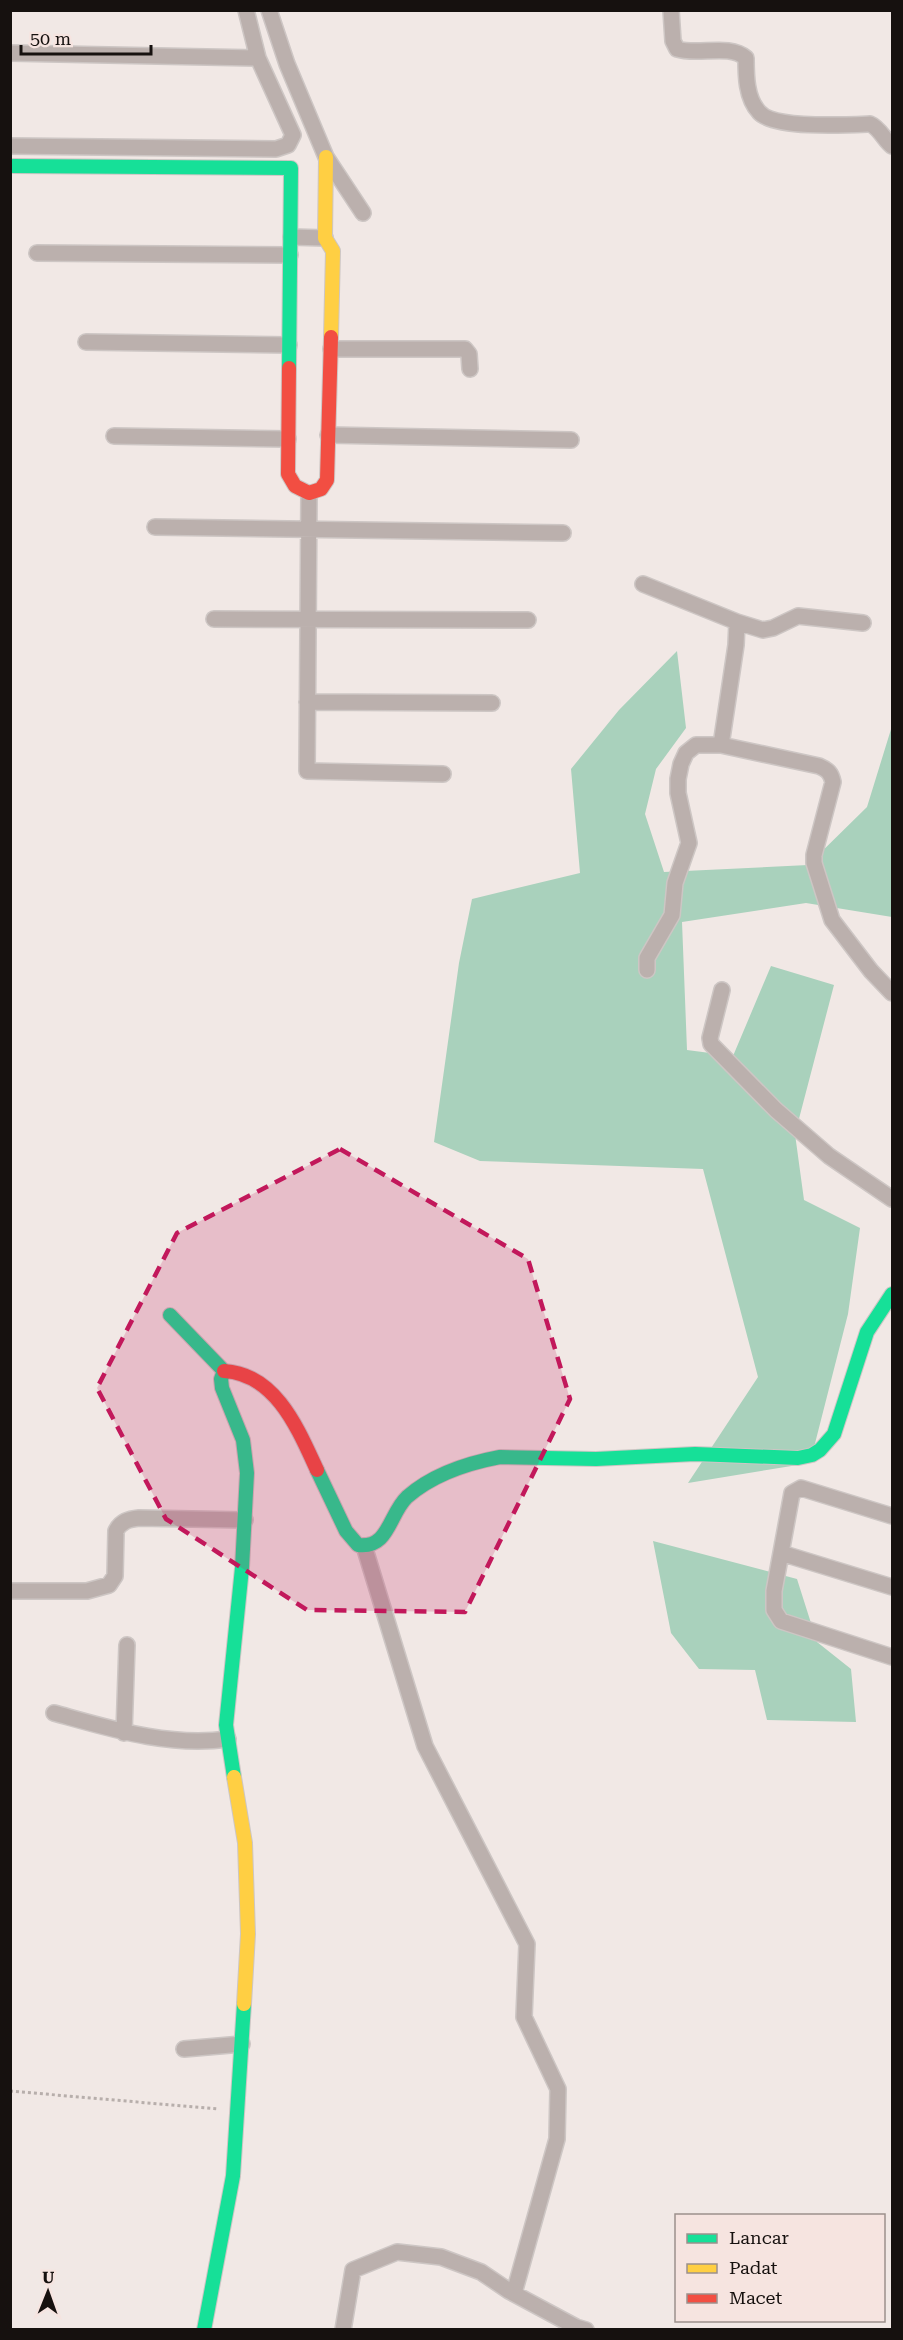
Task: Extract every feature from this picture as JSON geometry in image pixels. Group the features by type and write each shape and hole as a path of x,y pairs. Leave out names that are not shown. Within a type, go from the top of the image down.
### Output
{"street":[{"path":"10,146 276,148 288,145 293,135 258,58 246,10"},
{"path":"269,10 286,64 326,157 363,213"},
{"path":"671,10 673,41 677,49 691,52 728,51 746,58 748,88 754,104 766,118 795,124 870,124 892,147"},
{"path":"10,54 258,58"},
{"path":"13,166 291,168 288,474 295,486 309,493 321,489 327,480 333,251 325,238 326,157"},
{"path":"291,237 325,238"},
{"path":"37,253 290,255"},
{"path":"86,342 289,345"},
{"path":"331,349 465,349 469,354 470,369"},
{"path":"328,435 571,440"},
{"path":"114,436 288,439"},
{"path":"309,493 307,771 443,774"},
{"path":"155,527 563,533"},
{"path":"643,584 737,622 763,630 798,616 863,623"},
{"path":"214,619 528,620"},
{"path":"722,745 737,622"},
{"path":"307,702 492,703"},
{"path":"647,970 647,958 671,920 675,883 689,843 678,793 681,764 686,753 696,745 722,745 819,766 831,774 833,782 814,855 814,863 832,920 871,971 892,993"},
{"path":"722,990 711,1030 711,1044 776,1110 828,1156 892,1199"},
{"path":"224,1371 236,1370 257,1382 286,1410 293,1419 346,1532 357,1545 364,1546 375,1543 389,1527 398,1507 417,1491 465,1464 484,1459 500,1457 596,1459 695,1454 798,1458 812,1455 834,1434 867,1332 892,1294"},
{"path":"170,1315 224,1371"},
{"path":"204,2330 233,2176 242,2044 242,2000 248,1934 245,1843 228,1739 227,1715 242,1568 247,1473 243,1440 222,1388 221,1379 224,1371"},
{"path":"892,1516 801,1488 792,1493 774,1591 774,1610 781,1621 892,1657"},
{"path":"10,1591 87,1592 109,1585 115,1576 116,1531 118,1525 126,1520 140,1518 245,1520"},
{"path":"364,1546 425,1746 527,1944 524,2017 558,2088 557,2139 514,2293"},
{"path":"781,1553 892,1587"},
{"path":"124,1733 127,1645"},
{"path":"54,1713 124,1733 184,1741 228,1739"},
{"path":"184,2049 242,2044"},
{"path":"343,2330 353,2270 397,2252 441,2256 481,2272 514,2293 576,2327 586,2330"}],"path":[{"path":"10,2091 238,2111"}],"highlighted area":[{"path":"340,1149 528,1259 570,1399 465,1612 307,1610 166,1519 97,1388 177,1233"}],"green space":[{"path":"677,651 686,728 656,769 645,814 664,872 808,865 867,807 892,726 892,917 806,903 682,922 687,1050 733,1056 771,966 834,985 795,1134 804,1200 860,1228 848,1314 810,1463 688,1483 758,1377 703,1169 480,1161 434,1142 459,963 472,899 580,873 571,769 619,710"},
{"path":"653,1541 797,1579 817,1642 851,1669 856,1722 767,1720 755,1670 699,1669 671,1633"}],"traffic: fast":[{"path":"13,166 291,168 289,368"},
{"path":"317,1470 346,1531 358,1545 368,1545 376,1542 382,1536 401,1504 417,1489 451,1471 500,1457 596,1459 695,1454 798,1458 812,1455 820,1450 834,1434 867,1332 892,1294"},
{"path":"170,1315 224,1371 221,1379 222,1388 243,1440 247,1473 242,1568 226,1725 234,1777"},
{"path":"204,2330 233,2176 244,2004"}],"traffic: slow":[{"path":"326,157 325,238 333,251 331,337"},
{"path":"234,1777 245,1843 248,1934 244,2004"}],"traffic: jam":[{"path":"289,368 288,474 295,486 309,493 321,489 327,480 331,337"},
{"path":"224,1371 242,1374 258,1382 271,1393 293,1421 317,1470"}]}
